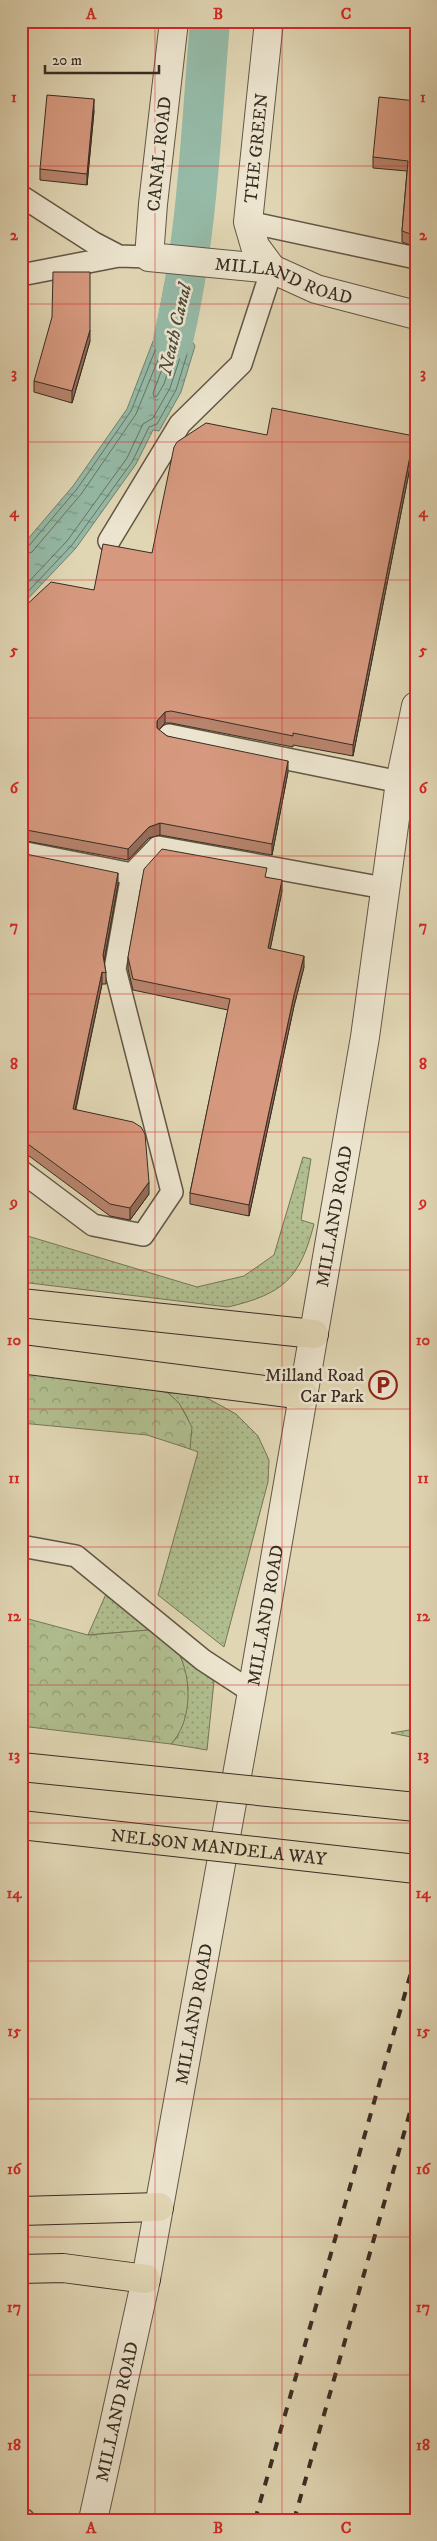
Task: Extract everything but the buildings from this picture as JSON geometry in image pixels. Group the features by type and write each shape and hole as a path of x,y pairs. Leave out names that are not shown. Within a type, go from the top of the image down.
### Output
{"main road":[{"path":"21,1302 314,1334"},
{"path":"21,1359 304,1395"},
{"path":"21,1767 416,1808"},
{"name":"NELSON MANDELA WAY","path":"21,1825 416,1869"},
{"path":"21,2211 159,2207"},
{"path":"21,2269 63,2268 146,2278"}],"street":[{"name":"CANAL ROAD","path":"149,257 153,204 174,21"},
{"name":"THE GREEN","path":"269,21 248,222 256,246 272,269"},
{"name":"MILLAND ROAD","path":"149,257 272,269 316,289 416,315"},
{"name":"MILLAND ROAD","path":"93,2520 146,2278 252,1692 365,1037 400,782 416,706"}],"lane":[{"path":"21,196 94,243 119,256"},
{"path":"248,222 416,258"},
{"path":"21,275 119,256 149,257"},
{"path":"108,541 180,424 241,364 272,269"},
{"path":"169,735 400,782"},
{"path":"21,1171 93,1225 143,1235 172,1192 115,970 132,874 158,847 384,888"},
{"path":"21,852 132,874"},
{"path":"21,1546 76,1556 203,1660 252,1692"}],"green space":[{"path":"303,1157 311,1159 301,1220 314,1224 309,1243 295,1271 276,1290 263,1296 228,1307 21,1282 21,1234 197,1287 244,1276 274,1255"},
{"path":"21,1373 119,1381 168,1393 179,1403 192,1427 190,1449 147,1435 21,1423"},
{"path":"168,1393 198,1393 236,1414 258,1436 269,1460 268,1482 224,1647 158,1595 198,1452 190,1449 190,1432 187,1418 180,1406"},
{"path":"106,1594 149,1630 88,1635"},
{"path":"21,1617 88,1635 149,1630 171,1647 181,1658 185,1668 188,1703 183,1725 171,1744 21,1726"},
{"path":"181,1657 214,1681 207,1750 171,1744 178,1736 188,1689"},
{"path":"416,1729 416,1738 391,1733"}],"water":[{"path":"165,283 198,289 187,333 195,346 181,392 159,431 153,430 136,464 76,548 21,606 21,547 73,486 127,409 155,336"}],"waterway":[{"name":"Neath Canal","path":"173,340 188,261 198,181 210,21"}],"railway":[{"path":"255,2520 416,1955"},
{"path":"294,2520 416,2091"}],"place":[{"name":"Milland Road Car Park","path":"383,1385"}]}
